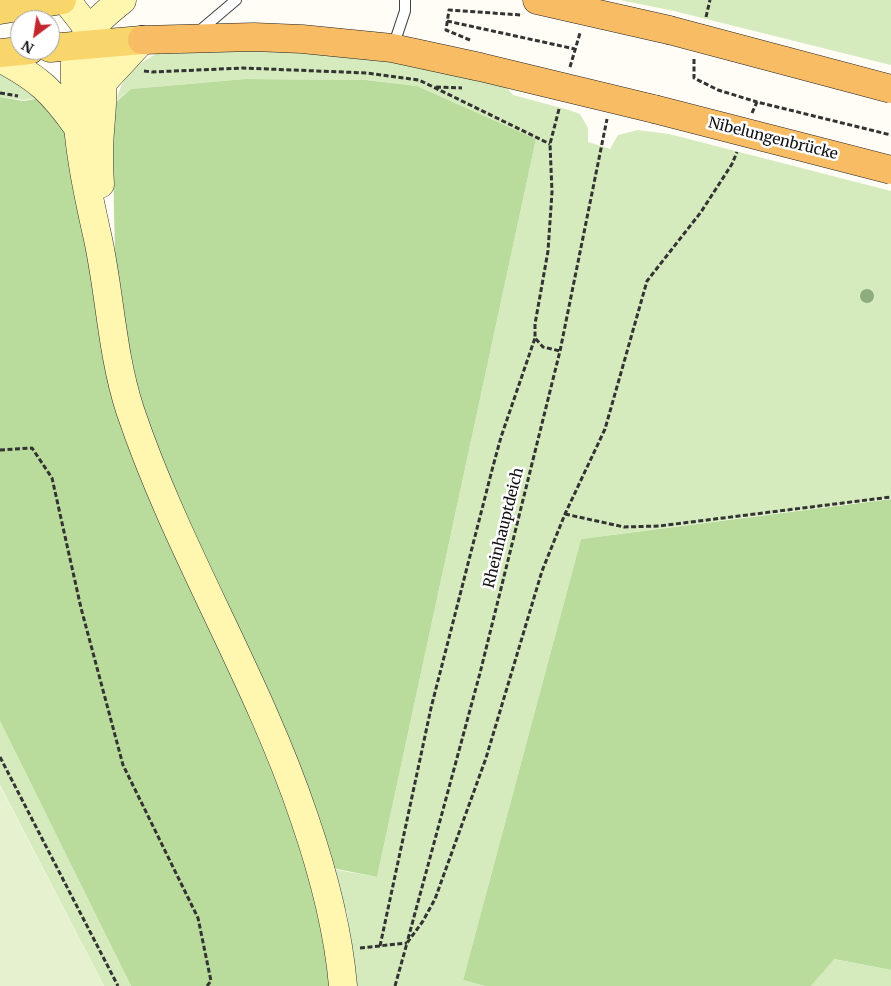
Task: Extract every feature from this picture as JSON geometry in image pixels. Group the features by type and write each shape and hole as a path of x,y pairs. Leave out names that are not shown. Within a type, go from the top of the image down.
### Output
{"highway":[{"path":"537,0 669,30 891,89"},
{"name":"Nibelungenbrücke","path":"142,40 254,37 302,39 392,48 654,109 891,170"}],"main road":[{"path":"0,10 62,0"},
{"path":"66,0 110,76"},
{"path":"122,0 108,10 88,40 75,67 77,126 84,174 101,253 120,368 129,408 157,484 272,734 304,816 330,902 340,951 343,986"},
{"path":"60,46 88,40 142,40"},
{"path":"101,253 99,149 110,76 142,40"},
{"path":"0,58 45,86 59,101 77,126"}],"lane":[{"path":"191,39 236,0"},
{"path":"392,48 405,11 405,0"}],"path":[{"path":"704,25 710,0"},
{"path":"447,21 575,49"},
{"path":"570,68 582,27"},
{"path":"696,52 693,66 694,78 718,90 757,102 891,135"},
{"path":"110,76 133,69 152,72 243,68 367,73 419,80 550,144"},
{"path":"0,93 25,96 45,86"},
{"path":"750,120 757,102"},
{"path":"559,109 550,144 552,192 549,241 535,324 535,338 501,437 492,470 432,708 380,946 407,943 423,921 435,899 486,758 542,570 565,514 605,429 647,281 701,212 732,164 739,146"},
{"name":"Rheinhauptdeich","path":"395,986 480,672 560,351 607,116"},
{"path":"535,338 543,347 560,351"},
{"path":"0,450 32,448 52,478 81,608 123,765 198,918 210,981 207,986"},
{"path":"565,514 624,527 659,526 891,497"},
{"path":"0,757 118,986"}],"green space":[{"path":"620,0 891,0 891,65 674,11"},
{"path":"263,47 417,64 501,81 513,95 580,114 588,128 588,142 610,149 618,135 638,130 669,134 891,191 891,498 581,539 463,980 485,986 357,986 347,912 341,900 332,869 377,877 536,139 417,86 367,80 245,79 131,89 117,100 126,78 137,66 158,53"},
{"path":"0,73 46,97 24,100 0,97"},
{"path":"245,79 366,80 417,86 536,139 377,877 332,868 175,502 141,403 128,349 115,254 112,122 117,101 131,89"},
{"path":"0,97 24,101 46,97 62,119 70,144 106,349 307,857 326,934 332,986 131,986 0,721"},
{"path":"891,499 891,970 834,959 811,986 485,986 463,980 581,539"},
{"path":"0,721 131,986 104,986 0,785"},
{"path":"0,786 104,986 0,986"},
{"path":"833,959 891,970 891,986 811,986"}]}
